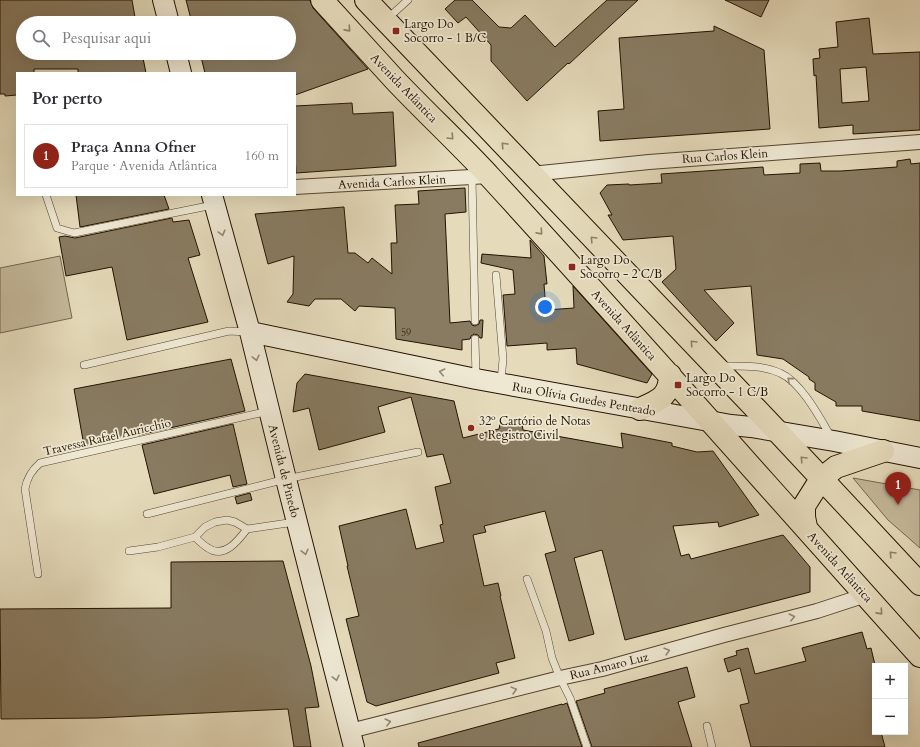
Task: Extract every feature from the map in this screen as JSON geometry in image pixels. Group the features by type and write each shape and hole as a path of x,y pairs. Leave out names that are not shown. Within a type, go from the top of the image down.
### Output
{"main road":[{"name":"Avenida Atlântica","path":"322,0 480,176 670,375 709,421 806,527 920,656"},
{"path":"366,0 920,583"},
{"path":"640,409 664,396 669,387 670,375"},
{"path":"806,527 804,506 821,478 836,467 883,451"}],"street":[{"path":"163,0 167,16"},
{"path":"178,60 181,72"},
{"name":"Rua Carlos Klein","path":"531,174 656,161 920,142"},
{"name":"Avenida Carlos Klein","path":"296,188 480,176"},
{"name":"Avenida de Pinedo","path":"214,200 250,332 352,739"},
{"name":"Rua Olívia Guedes Penteado","path":"250,332 501,384 709,421 834,441 920,458"},
{"name":"Rua Amaro Luz","path":"352,739 560,678 602,669 817,611 866,596"}],"lane":[{"path":"386,21 408,0"},
{"path":"475,321 480,176"},
{"path":"46,196 57,228 74,233 214,200"},
{"path":"496,275 503,359 501,384"},
{"path":"84,365 228,331 250,332"},
{"path":"475,339 476,379"},
{"path":"714,366 750,367 782,373 800,389 834,441"},
{"name":"Travessa Rafael Auricchio","path":"38,574 25,489 27,478 40,462 269,411"},
{"path":"147,514 286,479 418,452"},
{"path":"129,551 158,547 195,537 205,527 215,522 227,520 235,522 247,529 297,522"},
{"path":"195,537 209,548 217,551 233,546 247,529"},
{"path":"527,579 546,631 552,658 570,698 587,747"},
{"path":"707,726 712,747"}],"shaded area":[{"path":"60,256 72,318 0,333 0,268"},
{"path":"853,478 920,490 920,548 888,520"}],"building":[{"path":"0,0 132,0 135,16 16,16 16,60 143,60 146,72 78,72 78,69 34,69 34,72 16,72 16,95 5,96 5,94 0,94"},
{"path":"186,0 310,0 313,8 368,69 296,95 296,72 205,72 202,60 296,60 296,16 190,16"},
{"path":"455,0 472,0 499,27 511,28 525,15 555,47 607,0 638,0 527,101 491,61 491,45 466,17 458,23 445,9"},
{"path":"725,0 769,0 761,17"},
{"path":"869,18 873,54 920,52 920,130 853,134 853,125 819,128 816,75 814,76 813,59 820,58 819,49 838,47 836,22","holes":["866,67 869,101 842,103 840,69"]},
{"path":"714,26 764,50 770,129 600,141 598,111 624,109 619,38 714,31"},
{"path":"352,103 353,114 393,112 396,166 296,173 296,106"},
{"path":"910,159 911,164 920,163 920,421 862,411 862,406 836,406 836,402 815,390 815,383 809,379 809,377 783,359 757,355 751,286 704,290 734,323 716,341 662,282 676,269 673,236 623,240 608,215 612,215 600,193 607,185 662,183 661,174 763,167 764,175 800,173 800,164 820,163 821,171 841,171 897,167 897,161"},
{"path":"465,188 466,212 445,214 450,323 470,321 472,325 475,326 479,324 480,320 483,320 482,338 474,334 470,339 462,340 462,350 396,339 395,308 359,306 355,311 341,299 315,299 309,306 287,302 293,294 294,256 268,264 255,214 344,207 348,253 355,253 368,263 372,258 392,274 391,243 397,243 395,205 419,204 418,191"},
{"path":"76,196 164,196 169,209 80,227"},
{"path":"172,218 173,222 189,220 200,255 188,258 208,322 127,340 112,267 66,276 59,237 65,236 75,238"},
{"path":"530,240 544,256 547,284 544,284 546,310 574,308 573,286 652,374 647,383 577,364 576,348 547,350 547,343 507,346 503,295 515,294 513,270 481,263 482,254 531,258"},
{"path":"231,359 245,411 84,446 74,389"},
{"path":"305,374 454,401 463,438 499,429 500,424 510,426 522,423 523,430 623,448 621,433 672,443 672,446 697,452 713,451 759,515 719,527 718,522 673,526 681,556 689,554 691,559 783,535 810,567 810,592 625,640 602,550 574,558 594,634 569,641 545,554 556,551 545,511 484,526 486,532 473,535 484,586 498,583 515,658 496,663 499,673 376,706 367,702 346,619 359,616 339,526 406,509 416,549 444,542 440,525 443,524 435,487 451,483 443,454 427,457 411,397 378,407 385,432 319,450 309,408 293,412 297,383"},
{"path":"233,424 247,484 233,487 230,475 154,494 142,445"},
{"path":"250,493 252,500 237,504 235,497"},
{"path":"283,561 311,666 319,707 305,708 311,747 294,747 288,709 97,718 1,719 0,609 171,608 171,562"},
{"path":"862,632 867,649 871,648 875,663 872,663 872,735 882,735 885,747 751,747 740,705 749,703 740,668 728,672 724,659 737,655 736,651 748,648 755,674 806,661 802,648"},
{"path":"687,667 695,697 678,702 692,747 592,747 576,701 605,693 604,689"},
{"path":"567,703 582,747 419,747 418,743"}],"place":[{"name":"Largo Do Socorro - 1 B/C","path":"396,31"},
{"name":"Largo Do Socorro - 2 C/B","path":"572,267"},
{"name":"Largo Do Socorro - 1 C/B","path":"678,385"},
{"name":"32º Cartório de Notas e Registro Civil","path":"471,428"},
{"name":"Praça Anna Ofner","path":"898,505"}]}
